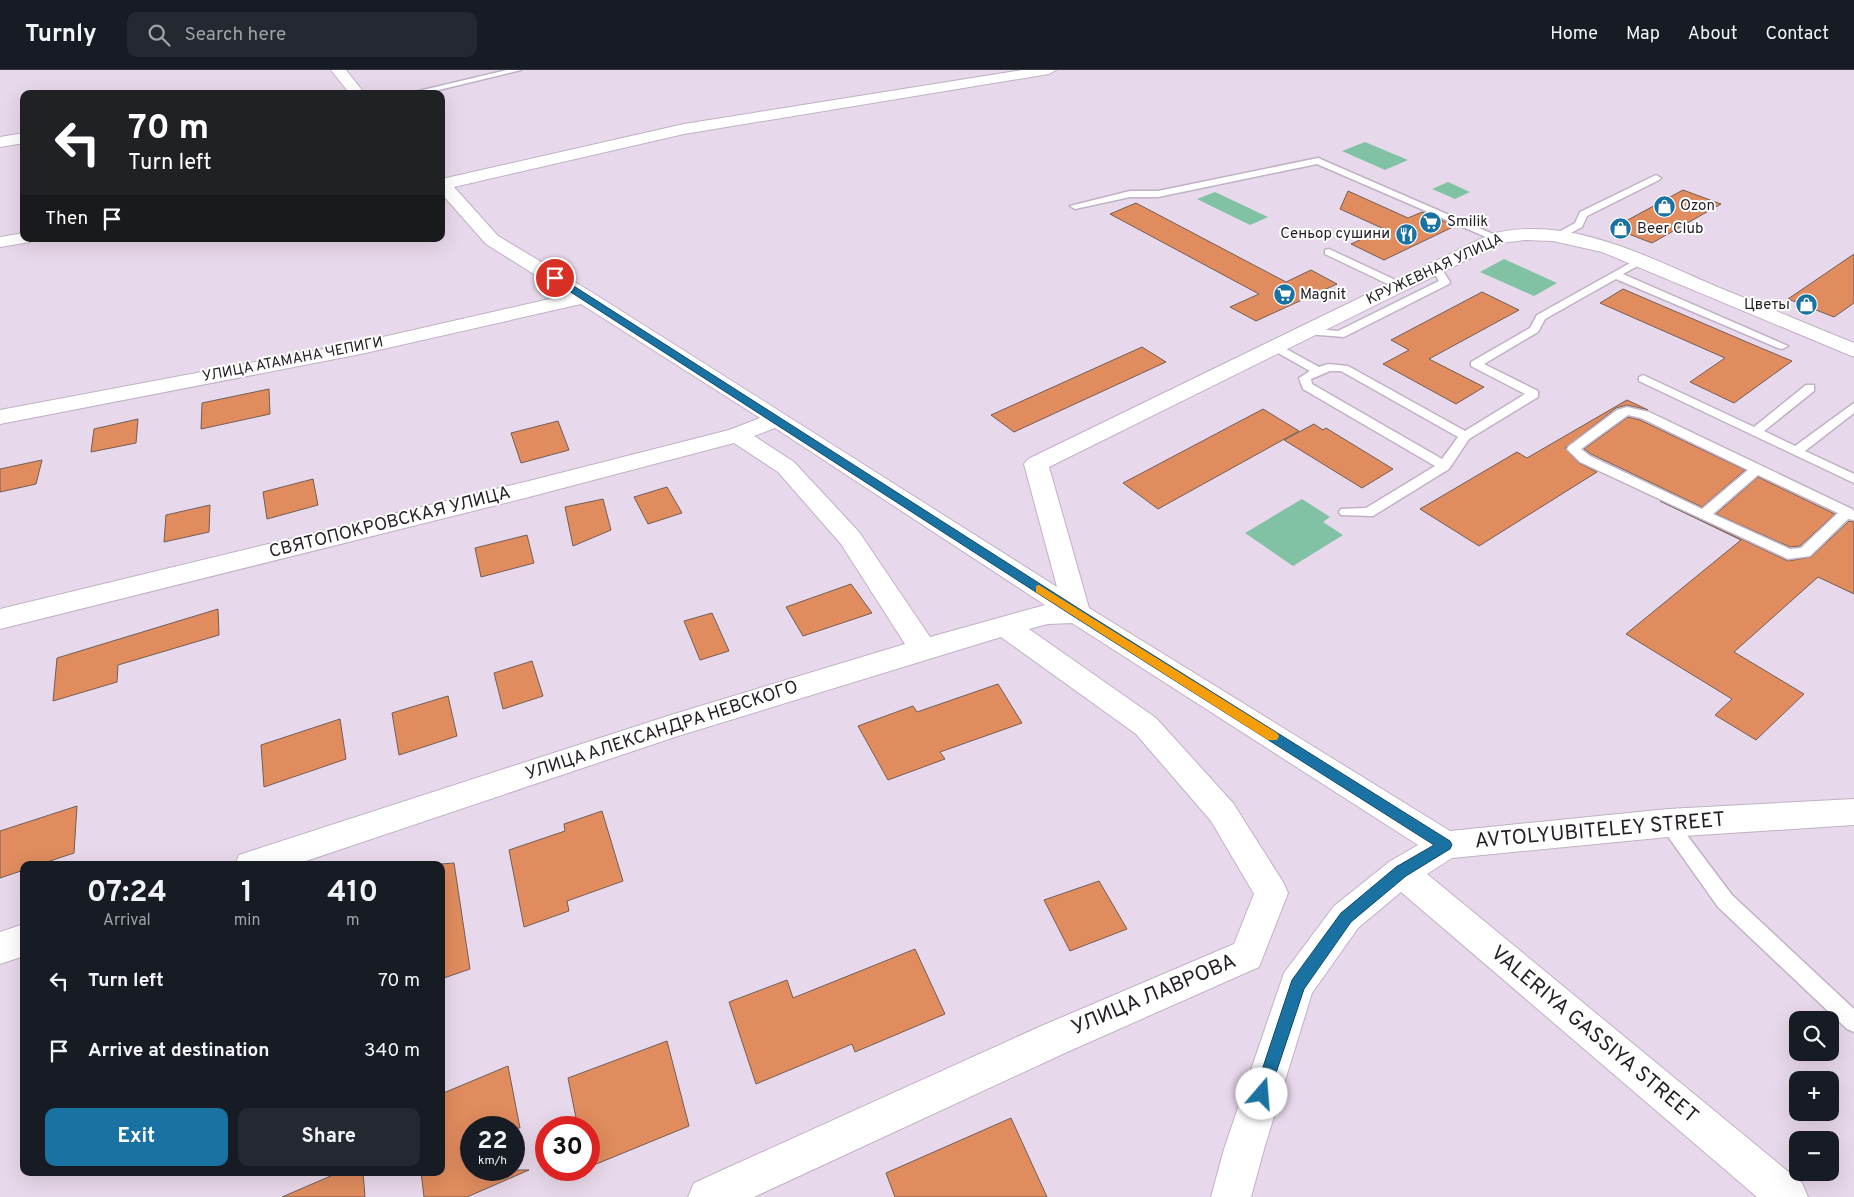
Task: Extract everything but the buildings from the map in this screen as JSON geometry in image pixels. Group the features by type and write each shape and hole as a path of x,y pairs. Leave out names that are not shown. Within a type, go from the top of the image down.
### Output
{"street":[{"path":"338,70 350,90"},
{"path":"445,182 684,129 1049,70"},
{"path":"0,142 20,139"},
{"path":"445,186 492,240 586,297 1077,613 1446,845"},
{"name":"КРУЖЕВНАЯ УЛИЦА","path":"1077,613 1036,464 1497,238 1512,235 1555,237 1610,250 1854,351"},
{"path":"0,242 20,239"},
{"name":"УЛИЦА АТАМАНА ЧЕПИГИ","path":"0,417 361,348 586,297"},
{"name":"СВЯТОПОКРОВСКАЯ УЛИЦА","path":"0,619 529,489 737,435 777,419"},
{"path":"737,435 786,467 850,538 923,649"},
{"name":"УЛИЦА АЛЕКСАНДРА НЕВСКОГО","path":"263,861 674,726 923,649 1048,614 1077,613"},
{"name":"УЛИЦА ЛАВРОВА","path":"708,1197 1052,1040 1247,955 1271,894 1222,812 1146,726 1006,626"},
{"name":"AVTOLYUBITELEY STREET","path":"1230,1197 1297,985 1346,917 1401,872 1446,845 1668,823 1854,812"},
{"name":"VALERIYA GASSIYA STREET","path":"1401,872 1788,1197"},
{"path":"0,948 20,941"}],"lane":[{"path":"428,90 517,70"},
{"path":"1075,206 1130,194 1158,194 1318,161 1497,238"},
{"path":"1555,237 1579,224 1583,214 1656,178"},
{"path":"1329,252 1400,286"},
{"path":"1346,512 1368,513 1444,466 1465,436 1534,394 1475,364 1534,330 1541,317 1640,261"},
{"path":"1307,331 1340,336 1445,282 1436,268"},
{"path":"1616,275 1782,346"},
{"path":"1275,347 1318,372"},
{"path":"1444,466 1307,386 1305,378 1328,366 1344,368 1465,436"},
{"path":"1643,379 1854,479"},
{"path":"1755,432 1810,388"},
{"path":"1796,451 1854,407"},
{"path":"1636,412 1851,514 1805,553 1798,555 1788,554 1585,458 1573,448 1621,413 1636,412"},
{"path":"1703,514 1757,469"},
{"path":"1668,823 1725,901 1854,1022"}],"green space":[{"path":"1365,142 1408,160 1385,170 1342,151"},
{"path":"1448,182 1470,192 1455,199 1432,189"},
{"path":"1215,192 1268,217 1250,225 1197,199"},
{"path":"1504,259 1557,283 1534,296 1480,272"},
{"path":"1302,499 1330,517 1323,522 1343,535 1293,566 1245,533"}],"slow traffic":[{"path":"1039,589 1273,736"}],"place":[{"name":"Ozon","path":"1664,206"},
{"name":"Smilik","path":"1431,222"},
{"name":"Beer Club","path":"1621,229"},
{"name":"Сеньор сушини","path":"1406,234"},
{"name":"Magnit","path":"1284,295"},
{"name":"Цветы","path":"1806,305"}],"route":[{"path":"555,278 1077,613 1446,845 1401,872 1346,917 1297,985 1262,1094"}]}
